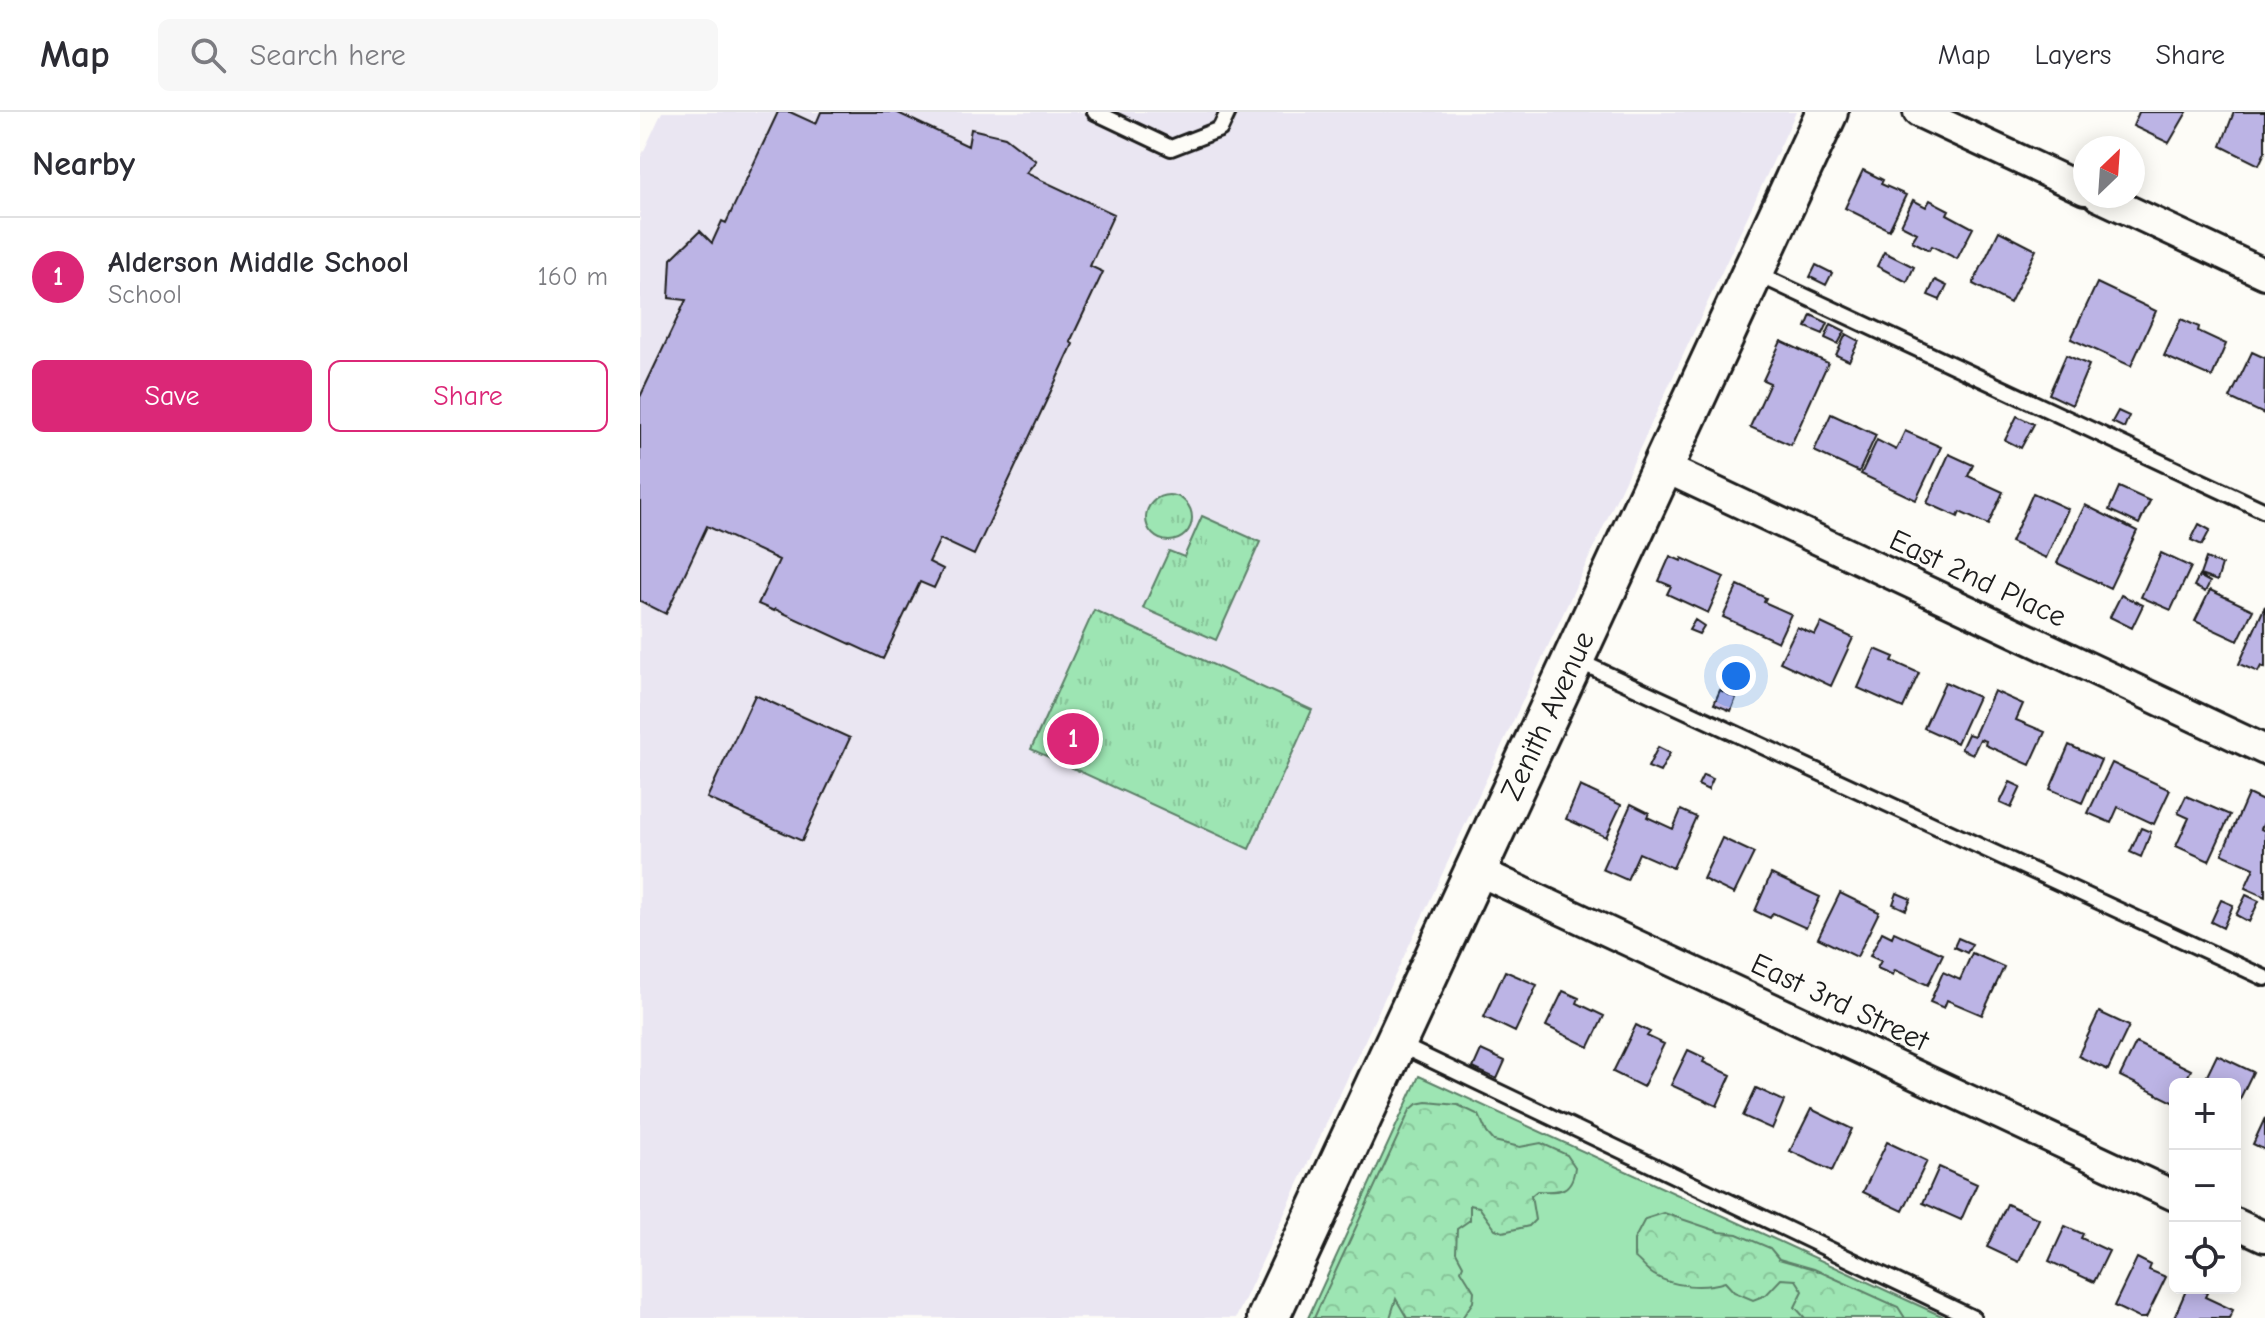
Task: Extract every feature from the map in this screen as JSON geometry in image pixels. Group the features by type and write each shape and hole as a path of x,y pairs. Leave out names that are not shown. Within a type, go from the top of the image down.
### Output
{"street":[{"name":"Zenith Avenue","path":"1268,1318 1827,112"},
{"path":"1918,112 2073,184"},
{"path":"2124,208 2265,274"},
{"name":"East 2nd Place","path":"1663,467 2265,750"},
{"name":"East 3rd Street","path":"1476,870 2169,1193"},
{"path":"2241,1226 2265,1237"}],"lane":[{"path":"1095,112 1171,148 1220,129 1228,112"},
{"path":"1753,272 2265,511"},
{"path":"1574,659 2265,978"},
{"path":"1396,1042 1973,1318"}],"shaded area":[{"path":"662,112 1796,112 1236,1318 640,1318 640,159"}],"green space":[{"path":"1169,495 1185,502 1192,518 1185,534 1169,541 1153,534 1146,518 1153,502"},
{"path":"1202,516 1260,542 1216,640 1143,608 1169,551 1184,557"},
{"path":"1094,610 1312,710 1249,849 1031,749"},
{"path":"1419,1076 1946,1318 1308,1318"},
{"path":"1417,1104 1458,1105 1479,1115 1494,1141 1520,1147 1541,1143 1567,1155 1575,1167 1571,1182 1558,1191 1537,1191 1531,1196 1535,1220 1529,1226 1503,1232 1495,1229 1479,1207 1470,1205 1470,1220 1457,1229 1456,1252 1463,1265 1461,1270 1474,1291 1473,1302 1462,1318 1407,1318 1396,1299 1390,1318 1314,1318 1410,1110"},
{"path":"1664,1213 1720,1232 1737,1234 1770,1248 1779,1259 1814,1269 1898,1307 1905,1318 1805,1318 1795,1307 1803,1291 1796,1280 1781,1279 1766,1295 1753,1300 1734,1292 1725,1282 1689,1286 1662,1279 1634,1257 1634,1240 1645,1219"}],"building":[{"path":"778,112 790,112 816,124 821,112 896,112 968,146 971,129 1005,137 1036,161 1026,173 1114,214 1090,266 1103,272 1070,342 1073,344 974,555 940,539 929,562 943,569 934,588 920,582 883,659 758,604 779,560 707,526 666,614 640,601 640,397 686,300 669,298 671,259 700,231 712,243 722,221 726,223"},
{"path":"2139,112 2187,112 2169,143 2133,126"},
{"path":"2234,112 2265,112 2265,152 2259,165 2221,146"},
{"path":"1863,170 1883,180 1881,184 1906,195 1889,230 1845,208"},
{"path":"1913,200 1926,207 1930,200 1949,210 1947,214 1973,228 1957,259 1932,246 1929,250 1912,241 1917,233 1901,225"},
{"path":"1999,231 2036,250 2010,303 1973,284"},
{"path":"1884,252 1914,267 1907,282 1877,266"},
{"path":"1816,265 1832,273 1826,285 1810,277"},
{"path":"1935,280 1947,286 1940,300 1928,295"},
{"path":"2097,283 2156,311 2131,366 2071,339"},
{"path":"1811,315 1828,323 1823,334 1806,327"},
{"path":"2181,319 2226,344 2212,377 2164,356"},
{"path":"1831,324 1845,331 1838,344 1825,338"},
{"path":"1846,334 1859,341 1849,361 1836,355"},
{"path":"1781,341 1828,363 1791,445 1750,427 1770,383 1763,380"},
{"path":"2252,352 2265,358 2264,414 2230,398"},
{"path":"2066,355 2089,365 2072,405 2049,394"},
{"path":"2118,411 2129,416 2124,428 2112,422"},
{"path":"1831,414 1876,435 1859,472 1814,451"},
{"path":"2017,416 2034,424 2021,448 2005,440"},
{"path":"1905,431 1941,447 1916,500 1861,474 1877,440 1896,450"},
{"path":"1949,454 1973,465 1968,476 2003,492 1988,525 1960,512 1958,517 1927,503"},
{"path":"2119,487 2150,501 2139,524 2109,510"},
{"path":"2033,493 2068,509 2046,558 2011,542"},
{"path":"2085,505 2137,531 2110,588 2057,563"},
{"path":"2199,524 2210,530 2202,545 2191,540"},
{"path":"2161,553 2191,567 2171,610 2141,597"},
{"path":"1670,556 1681,561 1682,558 1724,577 1708,613 1667,594 1671,586 1659,581"},
{"path":"2206,558 2222,565 2217,581 2200,575"},
{"path":"2199,576 2210,582 2205,592 2194,586"},
{"path":"1738,585 1766,598 1764,602 1791,614 1778,642 1723,617"},
{"path":"2210,590 2253,610 2238,641 2195,621"},
{"path":"2121,595 2143,605 2132,628 2110,617"},
{"path":"2265,606 2265,668 2261,666 2258,672 2239,664"},
{"path":"1695,620 1704,626 1699,634 1689,630"},
{"path":"1821,623 1853,638 1831,686 1780,662 1797,627 1815,635"},
{"path":"1875,649 1919,673 1903,708 1858,688"},
{"path":"1945,682 1978,697 1957,743 1924,728"},
{"path":"1720,690 1736,698 1731,711 1714,704"},
{"path":"1994,691 2023,704 2016,720 2045,732 2030,765 1985,745 1986,741 1980,739 1973,754 1961,749 1968,734 1974,736"},
{"path":"755,695 850,738 802,841 707,798"},
{"path":"2069,745 2101,760 2082,803 2050,789"},
{"path":"1658,747 1670,753 1660,772 1648,767"},
{"path":"2112,763 2170,790 2154,824 2118,807 2111,823 2088,813"},
{"path":"1703,775 1713,779 1708,790 1698,785"},
{"path":"2010,782 2021,787 2011,808 2000,803"},
{"path":"1580,786 1621,805 1606,837 1566,819"},
{"path":"2248,794 2265,802 2265,820 2261,829 2265,831 2265,897 2245,888 2254,868 2222,854"},
{"path":"2186,796 2230,815 2209,861 2176,846 2189,818 2178,813"},
{"path":"1631,804 1649,813 1647,817 1673,829 1681,810 1696,817 1673,868 1639,853 1627,880 1602,869"},
{"path":"2141,828 2151,832 2141,857 2130,852"},
{"path":"1722,838 1754,853 1734,894 1703,879"},
{"path":"1771,874 1820,897 1806,928 1773,913 1770,918 1755,911"},
{"path":"1840,893 1879,912 1857,957 1818,938"},
{"path":"1897,893 1911,899 1906,910 1893,904"},
{"path":"2246,895 2259,901 2249,922 2236,915"},
{"path":"2221,900 2233,905 2223,928 2211,922"},
{"path":"1882,932 1892,937 1894,932 1943,954 1928,985 1895,970 1893,975 1877,968 1881,961 1870,956"},
{"path":"1958,938 1972,944 1967,953 1954,947"},
{"path":"1972,953 2004,967 1982,1015 1947,1000 1944,1008 1930,1002 1943,972 1960,980"},
{"path":"1505,971 1537,985 1515,1032 1484,1017"},
{"path":"1563,991 1579,998 1577,1003 1604,1016 1589,1047 1546,1026"},
{"path":"2099,1012 2129,1026 2108,1070 2078,1056"},
{"path":"1636,1025 1650,1032 1647,1036 1664,1044 1643,1087 1613,1072"},
{"path":"2136,1043 2191,1070 2187,1078 2169,1078 2169,1100 2120,1076"},
{"path":"1481,1050 1505,1061 1497,1079 1473,1068"},
{"path":"1688,1050 1705,1058 1703,1062 1731,1075 1717,1106 1671,1085"},
{"path":"2217,1055 2253,1072 2241,1097 2241,1078 2206,1078"},
{"path":"1756,1088 1784,1101 1772,1129 1743,1116"},
{"path":"1811,1109 1852,1129 1832,1171 1790,1151"},
{"path":"2265,1118 2265,1150 2253,1144"},
{"path":"1887,1142 1927,1161 1903,1211 1863,1192"},
{"path":"1939,1167 1977,1184 1961,1220 1923,1203"},
{"path":"2007,1204 2039,1219 2019,1262 1987,1247"},
{"path":"2065,1226 2083,1234 2081,1238 2109,1251 2094,1282 2049,1261"},
{"path":"2137,1258 2151,1265 2149,1270 2166,1277 2146,1318 2139,1318 2114,1306"},
{"path":"2184,1294 2206,1294 2205,1297 2233,1310 2229,1318 2174,1318"}],"place":[{"name":"Alderson Middle School","path":"1073,739"}]}
